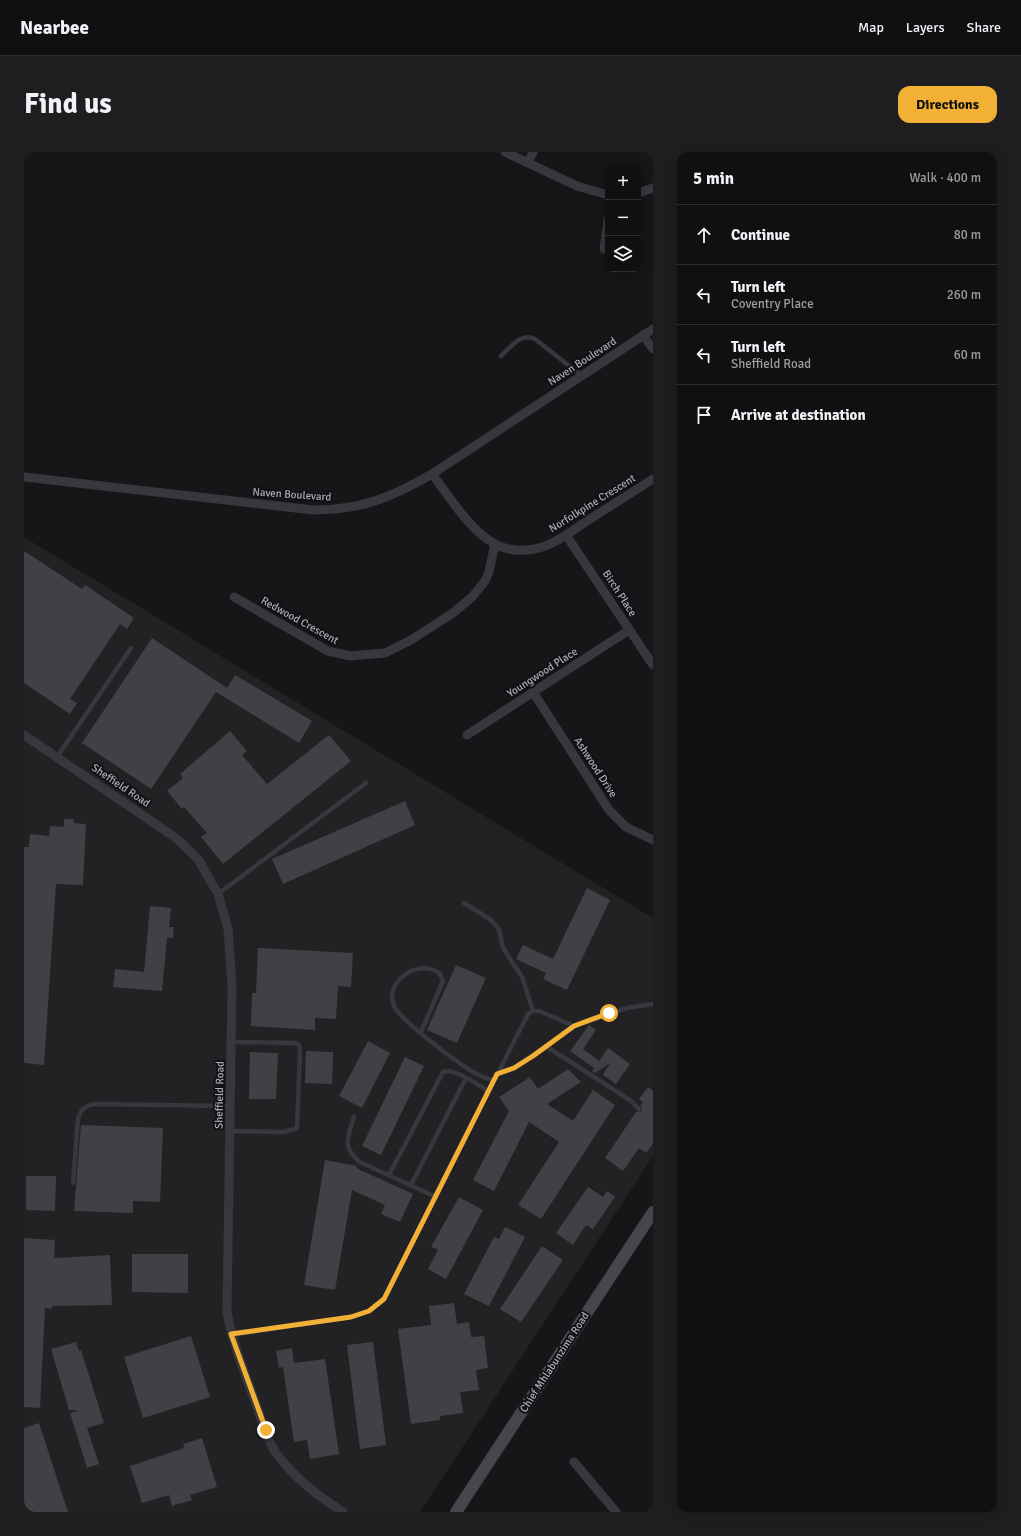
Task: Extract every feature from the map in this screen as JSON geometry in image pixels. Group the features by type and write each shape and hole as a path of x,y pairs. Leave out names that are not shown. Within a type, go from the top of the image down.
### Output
{"main road":[{"name":"Chief Mhlabunzima Road","path":"456,1512 653,1212"}],"street":[{"path":"505,152 577,186 605,194"},
{"path":"528,163 533,152"},
{"path":"641,192 653,188"},
{"path":"604,249 606,236"},
{"name":"Naven Boulevard","path":"24,477 295,508 333,510 366,505 408,488 432,474 653,329"},
{"path":"643,335 653,350"},
{"name":"Norfolkpine Crescent","path":"432,474 472,525 495,544 513,550 534,549 546,546 566,535 653,479"},
{"name":"Birch Place","path":"566,535 653,665"},
{"name":"Redwood Crescent","path":"234,597 328,651 350,656 385,653 411,640 453,613 472,597 489,572 495,544"},
{"name":"Youngwood Place","path":"468,735 532,692 630,630"},
{"name":"Ashwood Drive","path":"532,692 609,810 626,827 653,840"},
{"name":"Sheffield Road","path":"24,735 157,823 187,847 206,871 218,894 228,929 231,950 232,1042 227,1312 231,1334 266,1430 278,1456 298,1480 343,1512"},
{"path":"574,1462 616,1512"}],"lane":[{"path":"502,356 521,338 529,336 535,339 582,376"},
{"path":"57,757 131,648"},
{"path":"218,894 366,783"},
{"path":"231,1334 351,1317 369,1311 384,1299 488,1091 531,1012 522,977 503,948 499,929 491,920 464,903"},
{"path":"421,1032 443,982 440,974 429,969 421,969 405,974 396,982 392,996 394,1006 400,1016 421,1032 476,1073 494,1081"},
{"path":"497,1074 514,1068 547,1047 574,1026 627,1008 653,1004"},
{"path":"531,1012 542,1012 574,1026"},
{"path":"230,1131 284,1132 297,1128 300,1050 299,1045 295,1043 232,1042"},
{"path":"547,1047 630,1100 639,1109"},
{"path":"389,1175 441,1074 450,1070 488,1091"},
{"path":"411,1185 466,1078"},
{"path":"73,1183 78,1119 80,1112 85,1106 93,1104 230,1106"},
{"path":"354,1117 348,1137 348,1150 360,1162 436,1197"}],"shaded area":[{"path":"24,537 653,918 653,1156 420,1512 24,1512"}],"building":[{"path":"24,551 82,589 85,585 134,618 127,629 120,624 70,699 77,703 70,714 24,683"},
{"path":"152,638 227,688 235,675 312,721 299,743 216,692 151,789 82,743"},
{"path":"230,731 247,751 242,755 267,784 329,735 351,761 223,864 201,837 207,833 184,807 182,809 167,791 183,778 180,774"},
{"path":"405,801 415,825 283,884 272,859"},
{"path":"64,819 74,819 74,823 86,824 83,885 56,884 44,1065 24,1063 24,847 29,847 30,834 49,836 50,826 64,827"},
{"path":"587,888 610,900 567,990 543,979 546,973 516,959 523,945 553,959"},
{"path":"150,906 171,908 169,927 174,927 173,938 167,938 162,991 113,987 115,969 144,972"},
{"path":"258,948 353,953 351,987 338,986 336,1019 315,1018 315,1030 251,1026 252,993 256,993"},
{"path":"456,965 486,978 457,1043 427,1030"},
{"path":"589,1025 596,1030 583,1049 599,1061 608,1048 630,1064 616,1084 603,1075 610,1063 595,1073 592,1071 594,1068 570,1051"},
{"path":"368,1041 390,1053 362,1108 339,1096"},
{"path":"306,1051 333,1052 332,1084 305,1083"},
{"path":"250,1052 278,1053 276,1099 249,1099"},
{"path":"405,1057 424,1066 381,1155 362,1146"},
{"path":"568,1069 581,1082 547,1104 573,1121 593,1090 615,1105 541,1219 518,1205 559,1142 529,1122 494,1191 473,1180 509,1111 499,1097 530,1077 538,1089"},
{"path":"648,1087 653,1091 653,1144 646,1153 639,1148 623,1171 605,1158 636,1112 642,1111 641,1105 643,1102 639,1099"},
{"path":"81,1125 163,1128 160,1202 133,1201 133,1213 74,1211"},
{"path":"325,1160 357,1166 356,1168 413,1194 400,1222 381,1214 385,1205 352,1190 335,1290 304,1285"},
{"path":"26,1176 56,1176 55,1211 26,1210"},
{"path":"588,1187 603,1197 607,1191 615,1197 593,1229 586,1225 573,1245 556,1233"},
{"path":"459,1197 483,1210 446,1279 428,1269 438,1250 431,1247"},
{"path":"505,1227 525,1237 489,1306 464,1294 494,1237 499,1239"},
{"path":"24,1238 55,1240 54,1258 110,1255 112,1305 52,1306 51,1309 45,1308 40,1408 24,1407"},
{"path":"542,1246 563,1260 521,1322 500,1309"},
{"path":"132,1254 188,1254 188,1293 132,1292"},
{"path":"454,1303 457,1324 469,1322 471,1337 484,1336 488,1368 476,1370 479,1390 460,1392 463,1413 440,1416 440,1420 411,1424 398,1329 431,1325 429,1306"},
{"path":"191,1336 210,1397 143,1418 124,1357"},
{"path":"76,1342 79,1351 81,1350 104,1423 87,1428 99,1464 87,1468 70,1413 79,1410 69,1410 51,1349"},
{"path":"373,1342 386,1445 360,1449 347,1345"},
{"path":"292,1348 294,1363 325,1359 339,1454 310,1459 307,1440 294,1442 283,1367 279,1368 276,1351"},
{"path":"39,1423 68,1512 24,1512 24,1428"},
{"path":"202,1438 217,1487 190,1495 192,1500 172,1506 169,1495 142,1503 130,1466 184,1448 183,1444"}],"route":[{"path":"266,1430 231,1334 351,1317 369,1311 384,1299 497,1074 514,1068 552,1043 574,1026 609,1013"}]}
